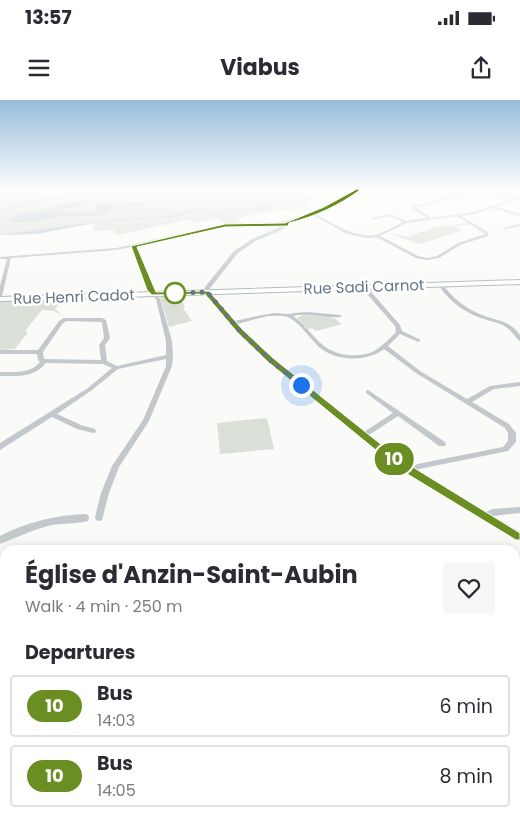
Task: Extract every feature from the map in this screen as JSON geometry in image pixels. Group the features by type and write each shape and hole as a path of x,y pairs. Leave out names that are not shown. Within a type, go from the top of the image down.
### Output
{"main road":[{"name":"Rue Sadi Carnot","path":"207,292 520,282"},
{"name":"Rue Henri Cadot","path":"0,298 207,292"}],"street":[{"path":"0,258 134,246 220,226 266,224"},
{"path":"284,224 282,228 254,240 236,252 207,288 207,292 270,360 361,431 364,436 412,472 520,537"},
{"path":"333,224 356,236 377,236 402,224"},
{"path":"377,236 417,256 431,258 445,254 459,244 487,235 471,224"},
{"path":"506,228 520,225"},
{"path":"99,517 105,493 116,466 146,421 170,366 164,318 158,297 150,290 134,246"},
{"path":"0,298 9,258"},
{"path":"440,284 443,290 465,308 483,317 504,322 520,338"},
{"path":"363,286 398,326 399,332"},
{"path":"289,316 299,313 326,317 340,316"},
{"path":"234,323 282,314 289,316 323,348 334,353 363,356 375,353 399,332"},
{"path":"104,362 102,345 107,338 104,321 98,319 66,319 61,322 40,352 41,360 44,361 104,362 116,368"},
{"path":"399,332 418,340"},
{"path":"384,346 418,372 506,426 512,433 512,442 505,449 417,467 412,472"},
{"path":"0,352 40,352"},
{"path":"0,447 90,389 116,368 170,356"},
{"path":"0,374 30,373 41,367 44,361"},
{"path":"467,402 492,387 520,384"},
{"path":"368,392 442,444"},
{"path":"52,414 92,431"},
{"path":"364,436 397,414"},
{"path":"486,516 492,513 520,510"},
{"path":"0,540 33,526 56,520 85,518"}],"shaded area":[{"path":"0,224 88,224 0,235"},
{"path":"81,224 90,224 37,234 0,235"},
{"path":"95,224 168,224 118,235 118,233 114,233 114,230 93,231"},
{"path":"472,224 454,226 461,231 419,244 386,232 407,237 436,227"},
{"path":"178,295 185,307 183,308 192,321 169,327 160,297"},
{"path":"63,299 55,309 62,315 54,311 42,310 25,331 28,332 15,349 0,350 0,301 28,300 26,303 27,307 36,300"},
{"path":"303,315 334,318 342,324 316,331 312,328 308,329 297,318"},
{"path":"267,418 274,449 220,454 217,423"}],"bus line":[{"name":"10","path":"247,224 225,225 134,246 150,290 154,294 207,292 240,331 270,360 361,431 364,436 372,440 412,472 520,537"},
{"name":"10","path":"282,224 288,224"}],"route":[{"path":"175,293 207,292 240,331 270,360 301,385"}]}
